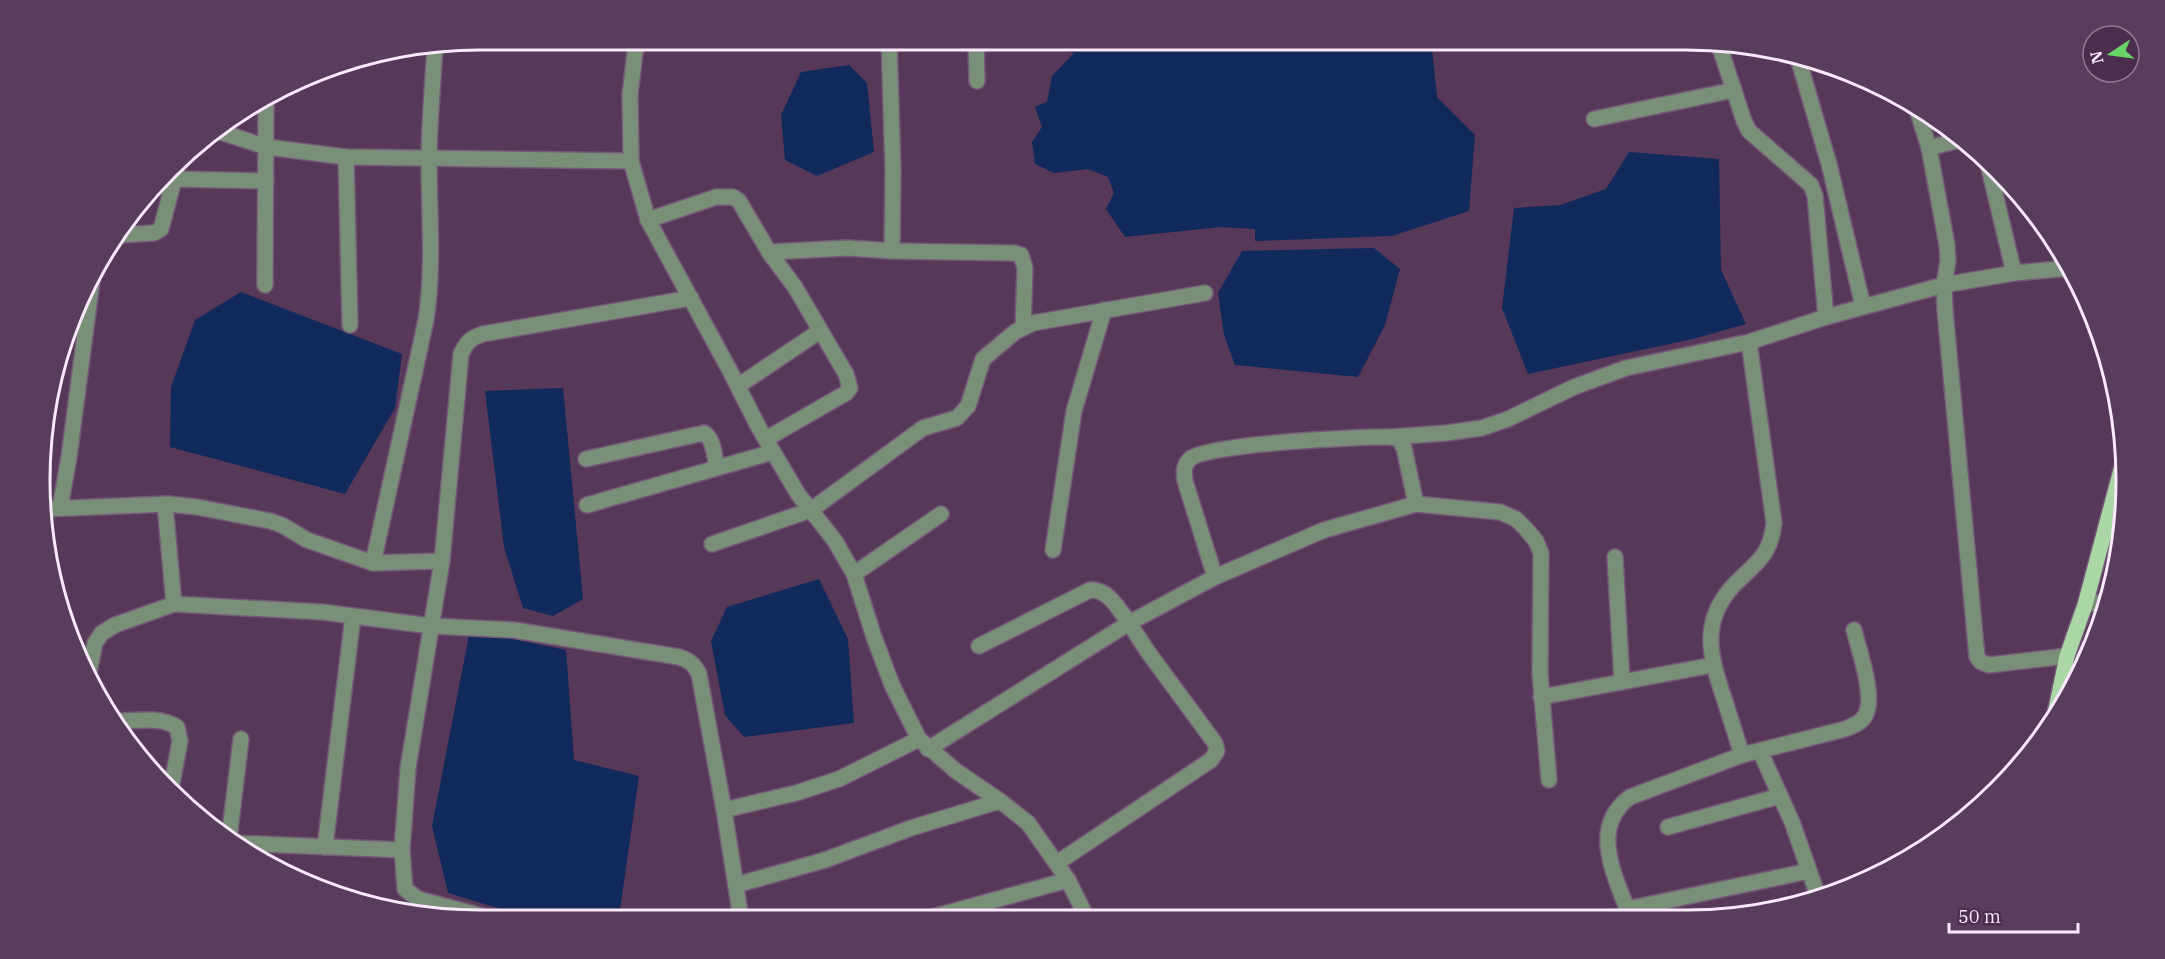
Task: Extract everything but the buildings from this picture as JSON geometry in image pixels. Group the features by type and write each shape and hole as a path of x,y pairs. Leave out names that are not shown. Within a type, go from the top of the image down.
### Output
{"main road":[{"path":"2066,679 2067,656 2085,605 2116,490"}],"street":[{"path":"635,50 630,94 631,161 648,220 769,445 811,510 835,541 854,574 888,675 924,744 956,771 1028,823 1068,880 1083,910"},
{"path":"890,50 892,251"},
{"path":"976,50 977,81"},
{"path":"1721,51 1749,131 1811,185 1815,196 1827,317"},
{"path":"373,563 426,320 430,291 432,257 429,159 435,52"},
{"path":"1800,65 1828,164 1863,306"},
{"path":"1594,119 1734,90"},
{"path":"265,285 266,106"},
{"path":"1920,120 1929,148 1947,245 1948,261 1944,285 1977,657 1981,662 1989,665 2067,656"},
{"path":"225,133 267,147 346,157 631,161"},
{"path":"1929,148 1952,142"},
{"path":"346,157 350,325"},
{"path":"127,234 154,233 161,229 176,174"},
{"path":"1991,176 2014,273"},
{"path":"175,179 266,181"},
{"path":"586,505 717,467 769,445 850,388 846,374 795,286 768,252 734,196 716,197 648,220"},
{"path":"768,252 848,248 1021,255 1025,268 1023,327"},
{"path":"1215,577 1185,481 1184,468 1190,459 1197,455 1225,449 1286,443 1446,433 1482,428 1508,419 1574,387 1626,369 1749,342 1863,306 1944,285 2014,273 2060,269"},
{"path":"712,544 811,510 923,429 949,422 963,413 968,406 983,359 1023,327 1033,323 1205,293"},
{"path":"60,508 90,298"},
{"path":"456,909 418,899 405,889 402,850 408,768 442,561 461,354 472,337 483,334 691,298"},
{"path":"1053,550 1074,411 1104,310"},
{"path":"738,386 775,359 820,331"},
{"path":"1742,755 1713,665 1710,640 1712,622 1719,606 1731,588 1764,555 1771,543 1773,531 1774,523 1749,342"},
{"path":"586,459 704,433 709,435 717,467"},
{"path":"1391,437 1399,439 1404,448 1416,504"},
{"path":"724,810 796,793 839,779 924,744 1129,623 1215,577 1324,530 1416,504 1500,512 1516,519 1536,541 1541,553 1541,697 1549,780"},
{"path":"165,505 174,604"},
{"path":"50,509 165,505 197,507 270,521 282,525 306,540 373,563 442,561"},
{"path":"854,574 941,514"},
{"path":"1615,557 1622,682"},
{"path":"979,646 1090,590 1101,591 1108,596 1129,623 1215,743 1217,751 1211,760 1057,863"},
{"path":"2085,605 2098,603"},
{"path":"91,663 95,643 102,633 115,625 174,604 322,612 431,626 514,630 688,660 699,674 740,910"},
{"path":"325,847 353,616"},
{"path":"1628,910 1608,850 1607,830 1620,804 1630,797 1742,755 1858,724 1865,717 1869,694 1854,630"},
{"path":"1541,697 1713,665"},
{"path":"124,721 157,720 169,722 177,727 180,741 172,781"},
{"path":"230,829 241,740"},
{"path":"1760,751 1780,796 1816,890"},
{"path":"1668,827 1780,796"},
{"path":"736,885 825,860 911,828 1000,801"},
{"path":"251,844 402,850"},
{"path":"1642,910 1809,872"},
{"path":"958,910 1068,880"}],"water":[{"path":"1064,50 1432,50 1437,97 1475,135 1469,211 1392,236 1255,241 1255,229 1221,227 1125,237 1106,209 1114,193 1108,177 1088,169 1054,173 1035,164 1032,142 1042,127 1035,107 1047,102 1052,76 1074,53"},
{"path":"849,65 867,83 874,152 817,176 785,160 781,115 801,72"},
{"path":"1629,152 1719,159 1721,270 1746,324 1693,339 1528,374 1502,308 1514,208 1560,205 1606,189"},
{"path":"1374,248 1400,269 1385,325 1358,377 1235,365 1224,335 1218,293 1242,251"},
{"path":"241,292 402,354 395,408 345,494 170,447 171,387 195,320"},
{"path":"563,388 583,599 553,616 523,608 504,547 485,391"},
{"path":"819,579 848,639 854,723 744,737 725,715 711,641 727,607"},
{"path":"470,630 566,650 574,760 639,776 620,910 504,910 448,893 432,826"}]}
